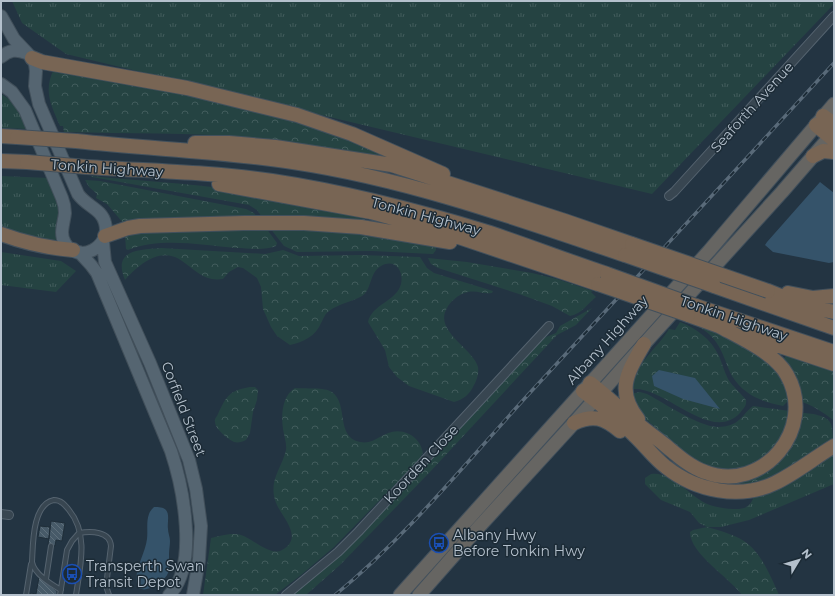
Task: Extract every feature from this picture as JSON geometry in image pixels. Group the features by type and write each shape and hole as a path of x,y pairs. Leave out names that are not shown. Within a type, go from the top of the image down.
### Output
{"highway":[{"path":"29,55 42,62 187,88 297,115 352,134 410,159 487,196"},
{"name":"Albany Highway","path":"419,595 813,156 828,129 834,104"},
{"name":"Albany Highway","path":"400,595 709,251 828,129"},
{"name":"Tonkin Highway","path":"1,136 206,152 286,161 354,174 459,200 628,250 714,286 834,328"},
{"path":"94,143 229,143 275,147 392,165 565,221 628,250 768,291 808,308 834,312"},
{"path":"813,156 823,151 834,152"},
{"name":"Tonkin Highway","path":"1,161 211,174 272,181 359,198 426,215 490,234 603,279 692,310 834,352"},
{"path":"134,170 278,194 370,212 444,232 532,261"},
{"path":"104,239 128,228 140,226 244,222 304,223 361,227 445,240 603,279"},
{"path":"1,234 41,247 76,251"},
{"path":"768,291 813,298 834,296"},
{"path":"587,387 684,460 705,472 720,476 738,476 764,466 778,454 791,432 795,421 796,400 787,375 773,359 755,346 692,310"},
{"path":"719,326 834,364"},
{"path":"644,344 631,368 626,382 625,392 629,408 648,432"},
{"path":"598,396 666,468 699,486 724,492 739,493 757,490 774,484 834,446"},
{"path":"574,423 591,417 611,424 635,444 657,459"}],"main road":[{"name":"Corfield Street","path":"1,16 14,39 35,64 35,86 39,104 78,194 82,200 99,212 103,217 106,230 104,239 105,262 150,363 189,460 196,489 201,526 199,560 194,595"},
{"path":"1,57 13,50 20,50 29,55"},
{"name":"Corfield Street","path":"1,84 12,92 26,110 65,208 62,232 63,238 68,247 76,251 97,273 170,451 177,472 184,503 186,521 185,551 179,581 169,595"},
{"path":"76,251 92,251 104,239"}],"street":[{"name":"Seaforth Avenue","path":"669,196 834,16"},
{"name":"Koorden Close","path":"286,595 338,552 358,532 549,326"}],"lane":[{"path":"26,595 38,516 42,506 47,502 57,500 63,503 73,515 80,535 82,552 76,595"},
{"path":"61,593 67,550 72,541 80,535 91,531 105,536 110,540 111,546 104,595"},
{"path":"46,580 51,546"},
{"path":"32,562 34,569 61,593"},
{"path":"106,586 109,595"}],"green space":[{"path":"12,1 834,1 834,4 652,194 66,54 22,23"},
{"path":"54,69 90,74 292,118 432,173 343,152 276,140 206,135 64,132 63,126 60,126 51,105 49,84"},
{"path":"1,94 7,97 15,105 29,129 1,128"},
{"path":"1,176 50,178 58,197 59,209 56,227 59,243 57,244 1,229"},
{"path":"91,176 234,190 283,199 365,219 364,222 262,217 257,210 249,205"},
{"path":"85,180 100,181 246,209 254,213 257,217 124,224 107,204 96,198 97,194 89,187"},
{"path":"313,227 436,245 436,250 433,254 372,251 297,252 284,246 270,228"},
{"path":"266,228 277,243 276,246 271,248 256,249 167,243 141,246 128,250 126,249 125,236 132,233"},
{"path":"161,248 265,254 283,250 299,256 360,255 420,257 427,268 434,273 493,291 492,293 467,292 462,294 455,298 450,304 444,316 445,324 450,332 475,360 478,367 476,381 466,396 454,402 409,386 397,377 389,367 385,350 368,322 374,311 395,295 399,290 402,279 400,270 394,265 386,264 377,269 372,277 368,290 362,296 337,306 329,311 325,315 316,332 300,342 290,345 277,336 271,327 263,309 261,287 257,278 243,268 238,267 229,272 223,279 210,279 200,274 179,259 164,255 142,264 125,280 122,270 122,262 125,257 130,253 145,249"},
{"path":"1,252 61,261 76,271 56,292 1,285"},
{"path":"428,258 467,262 532,273 557,279 593,291 591,292 596,297 581,311 570,316 552,306 519,294 438,268 431,264"},
{"path":"592,308 576,325 557,335 429,473 340,565 306,595 292,595 352,543 541,341 556,333 560,326"},
{"path":"680,322 692,327 712,344 719,356 728,379 746,400 745,406 740,413 728,421 716,422 702,418 646,390 633,389 634,381 641,365 669,329 675,330"},
{"path":"690,322 726,336 775,365 788,389 788,401 783,406 761,400 748,393 732,376 721,350 714,339 704,330"},
{"path":"788,353 834,370 834,421 819,410 802,402 800,391 782,361"},
{"path":"255,387 258,390 250,433 246,440 234,442 219,431 215,419 224,402 233,392"},
{"path":"295,388 320,389 329,390 332,392 337,397 340,404 347,434 352,439 360,442 366,442 372,441 388,433 401,432 409,434 416,439 420,444 423,453 418,461 334,547 275,595 203,595 211,538 237,534 272,551 282,550 289,545 292,539 289,526 277,506 274,486 286,450 282,424 283,406 287,396"},
{"path":"640,392 647,394 700,423 709,426 722,427 733,424 753,406 790,411 788,426 765,460 733,471 706,466 676,448 644,418 630,394"},
{"path":"802,413 809,413 826,418 832,426 834,440 763,483 719,487 719,478 725,479 793,443 799,429"},
{"path":"834,453 834,484 749,520 721,527 707,527 699,523 690,512 661,500 645,484 645,478 651,474 658,474 672,479 699,499 712,506 742,509 748,506 753,499 752,494"},
{"path":"707,527 734,536 748,544 758,554 779,595 742,595 696,549 690,532"}],"water":[{"path":"820,182 834,193 834,262 829,263 773,252 765,245 767,242"},
{"path":"659,370 695,378 720,409 683,399 654,386 652,376"},
{"path":"154,507 164,508 168,514 170,541 169,569 164,578 149,588 143,589 138,588 137,576 146,545 148,517"}],"building":[{"path":"51,521 65,523 62,541 56,540 55,546 48,545"},
{"path":"40,526 50,527 49,539 38,537"},
{"path":"39,577 57,591 57,595 30,595 31,593 36,594"}],"railway":[{"path":"335,595 361,573 411,525 526,397 834,63"}],"place":[{"name":"Albany Hwy Before Tonkin Hwy","path":"439,543"},
{"name":"Transperth Swan Transit Depot","path":"72,574"}]}
